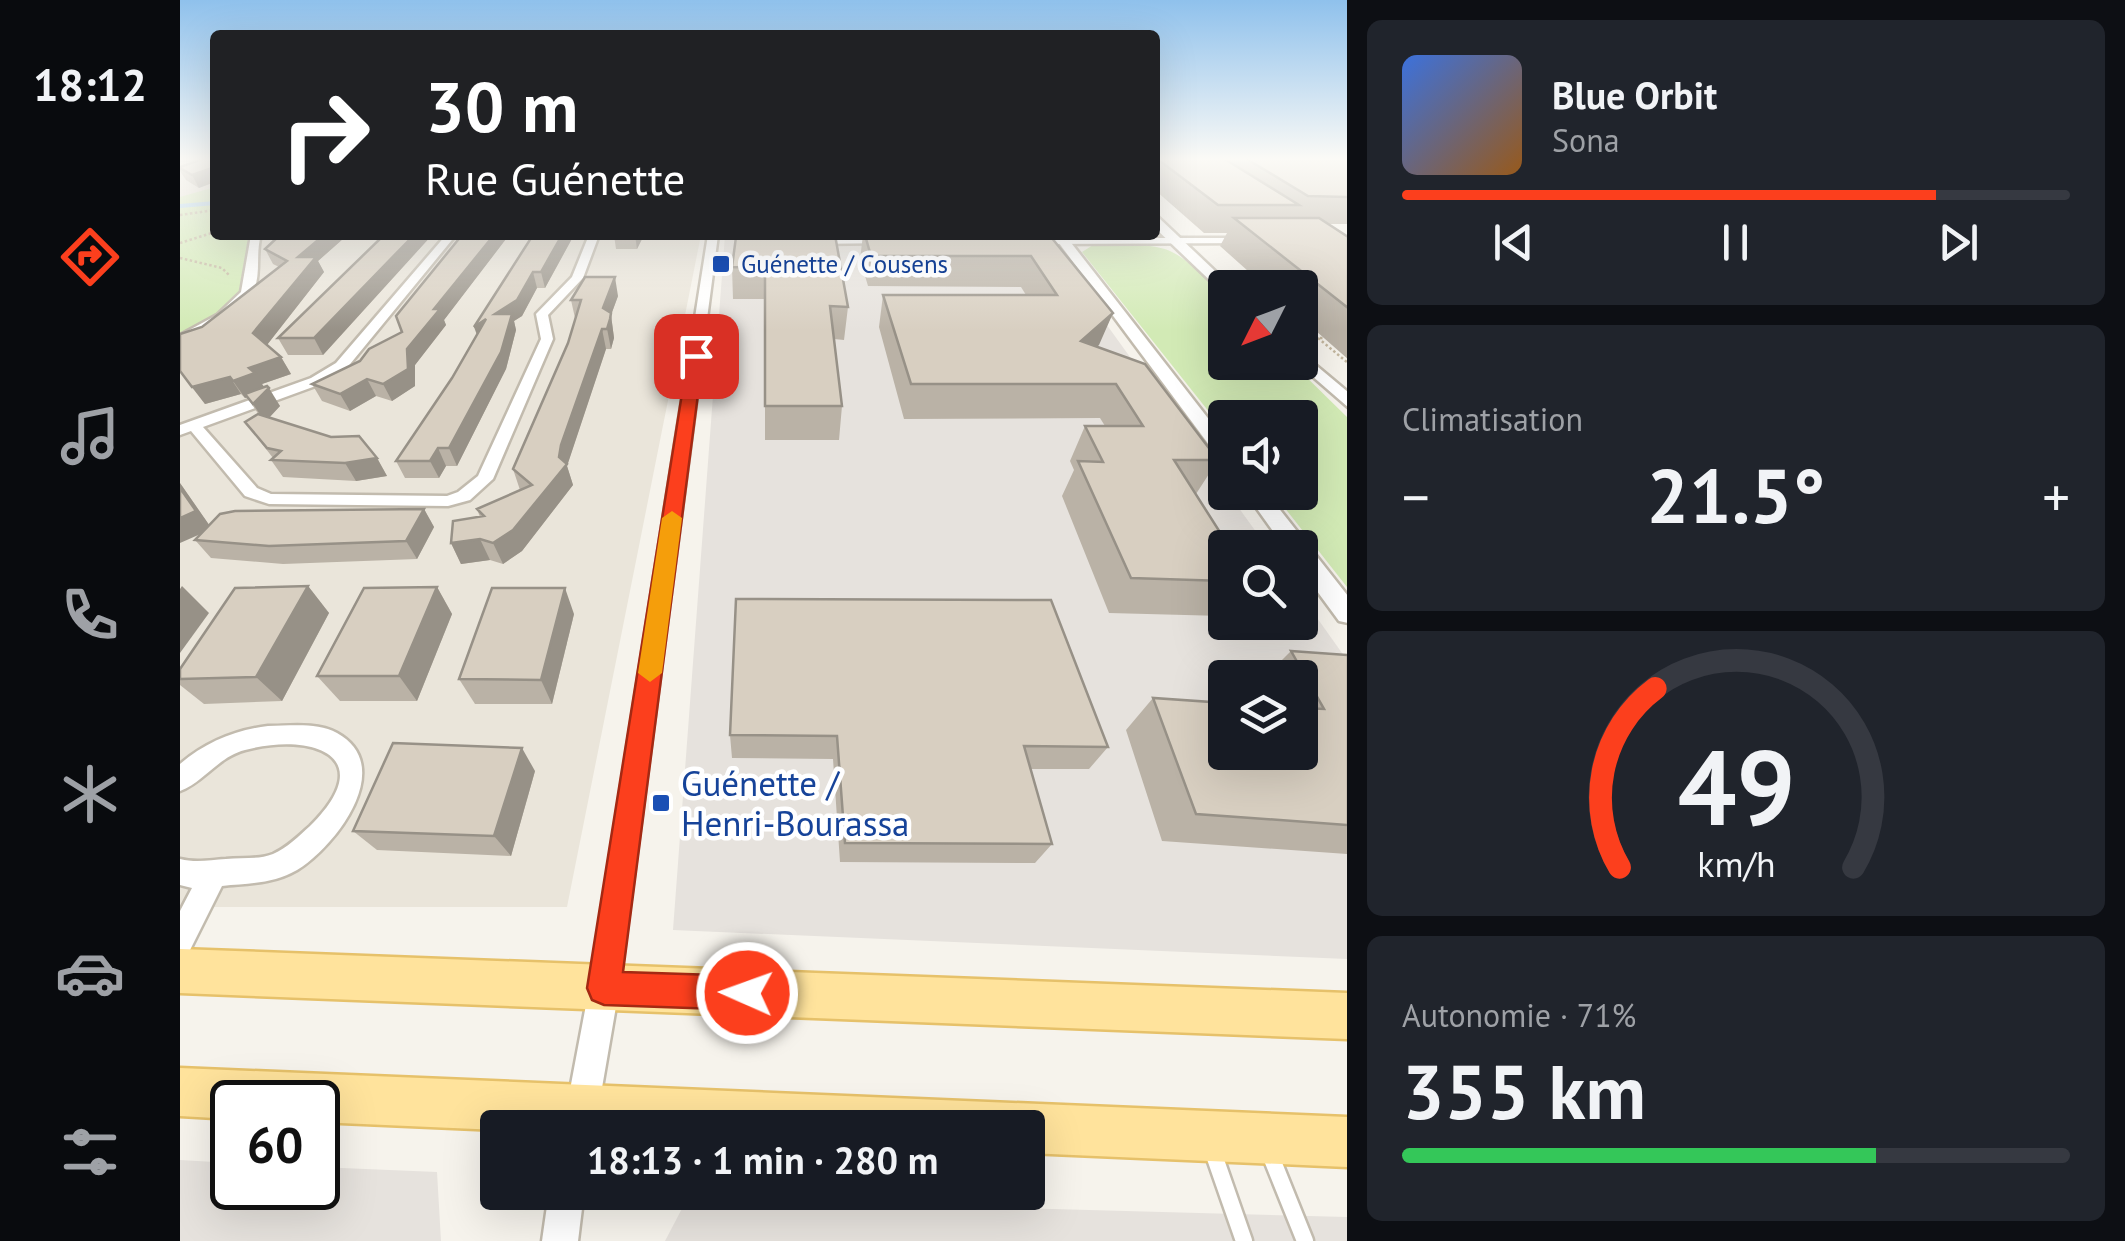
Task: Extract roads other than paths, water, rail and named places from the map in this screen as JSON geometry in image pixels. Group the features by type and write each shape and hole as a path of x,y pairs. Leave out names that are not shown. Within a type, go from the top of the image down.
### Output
{"main road":[{"path":"180,970 1347,1016"},
{"path":"180,1092 480,1111"},
{"path":"1045,1131 1347,1142"}],"street":[{"path":"1160,226 1208,271"},
{"path":"180,339 207,326 245,294 251,283 254,240"},
{"path":"447,240 341,366 316,381 187,427 251,492 270,499 448,501 464,496 485,479 547,340 542,314 578,278 592,240"},
{"path":"582,1110 718,240"},
{"path":"1027,241 1038,240"},
{"path":"1063,240 1208,431"},
{"path":"1119,240 1254,241"},
{"path":"800,241 896,241"},
{"path":"1318,374 1347,401"},
{"path":"1318,576 1347,613"},
{"path":"180,780 213,752 259,735 324,738 348,758 348,794 320,836 273,868 214,874 180,872"},
{"path":"180,940 214,874"},
{"path":"560,1241 564,1210"}],"lane":[{"path":"1207,1136 1244,1241"},
{"path":"1264,1138 1305,1241"}],"place":[{"name":"Guénette / Cousens","path":"721,264"},
{"name":"Guénette / Henri-Bourassa","path":"661,803"}]}
